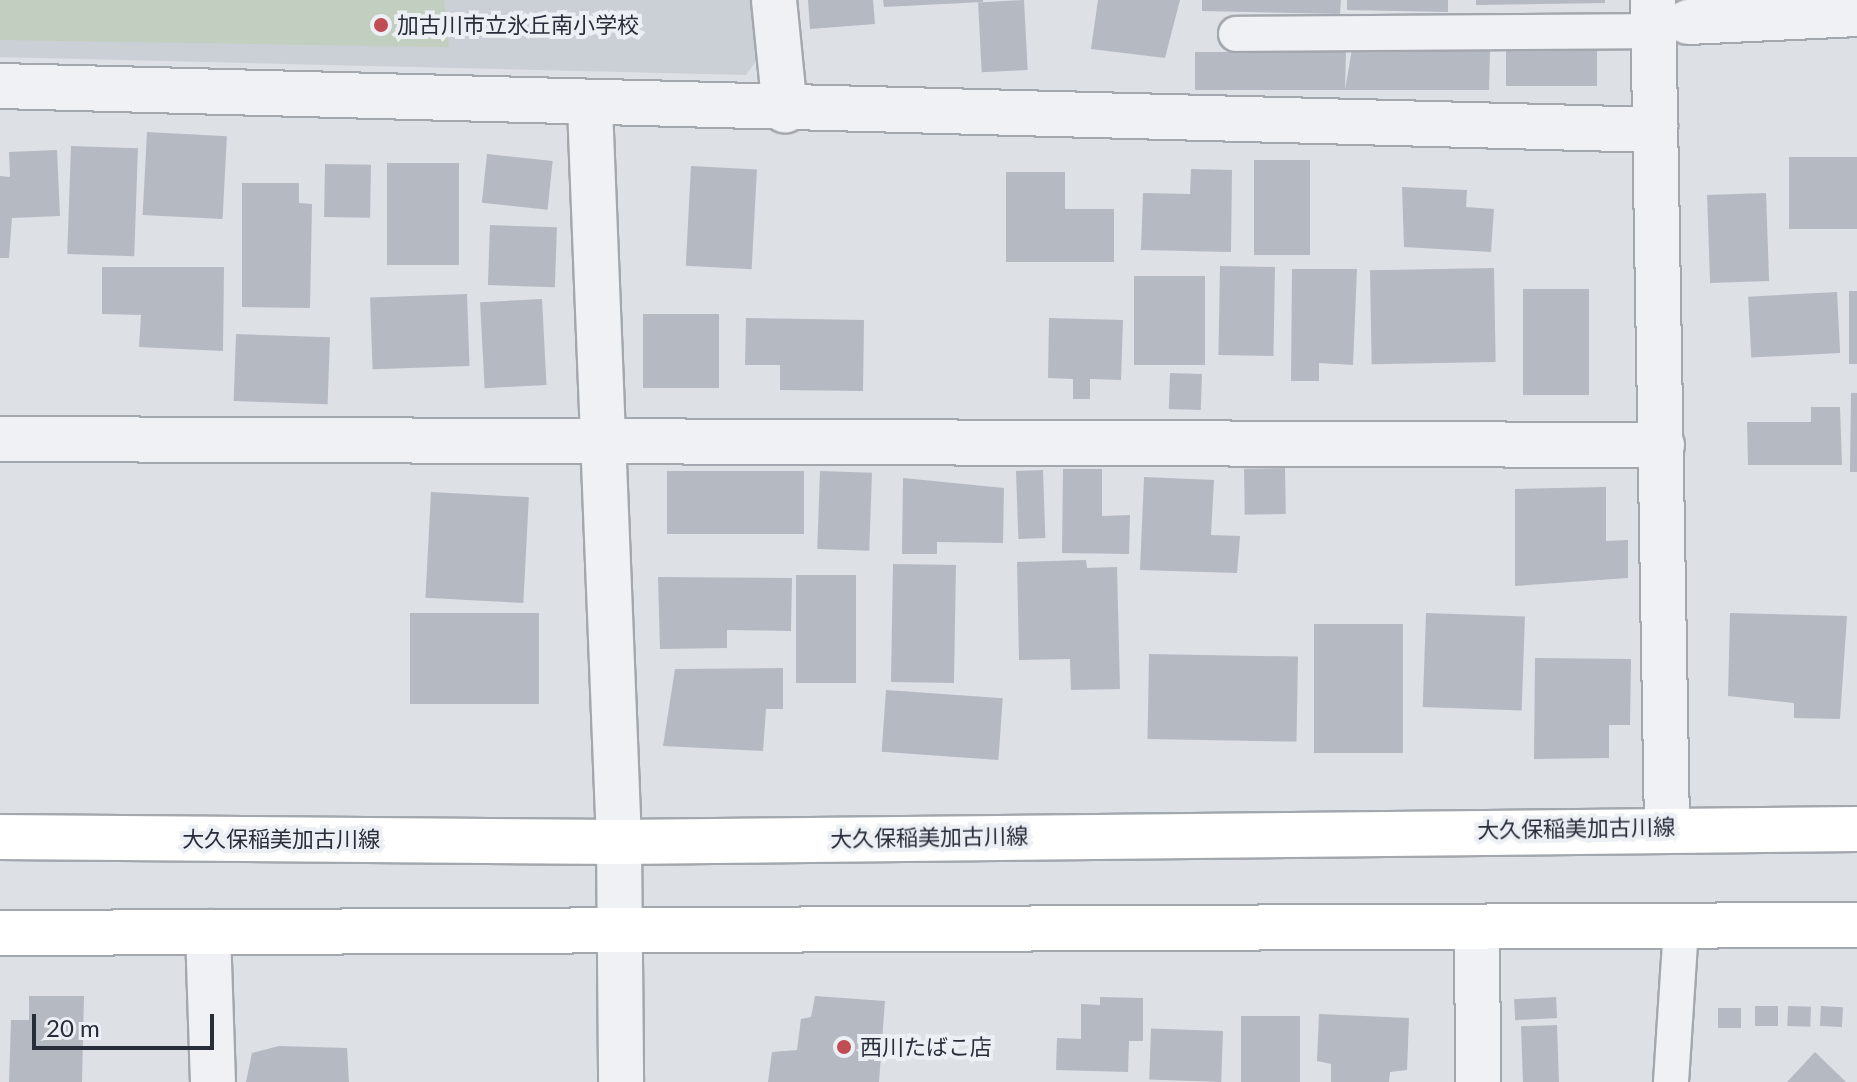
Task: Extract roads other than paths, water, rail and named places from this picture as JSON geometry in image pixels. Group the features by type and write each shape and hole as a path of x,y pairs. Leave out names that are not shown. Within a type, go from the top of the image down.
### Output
{"main road":[{"name":"大久保稲美加古川線","path":"0,837 619,842 1667,826 1857,829"},
{"path":"0,933 1477,930 1857,925"}],"street":[{"path":"774,0 785,110"},
{"path":"1667,826 1655,130 1671,24 1857,14"},
{"path":"0,86 590,107 1655,130"},
{"path":"590,107 619,842 615,931 621,1082"},
{"path":"0,439 602,436 1662,445"},
{"path":"1477,930 1478,1082"},
{"path":"208,932 213,1082"}],"lane":[{"path":"1236,34 1671,24"},
{"path":"1671,1082 1681,929"}],"place":[{"name":"加古川市立氷丘南小学校","path":"381,25"},
{"name":"西川たばこ店","path":"844,1047"}]}
